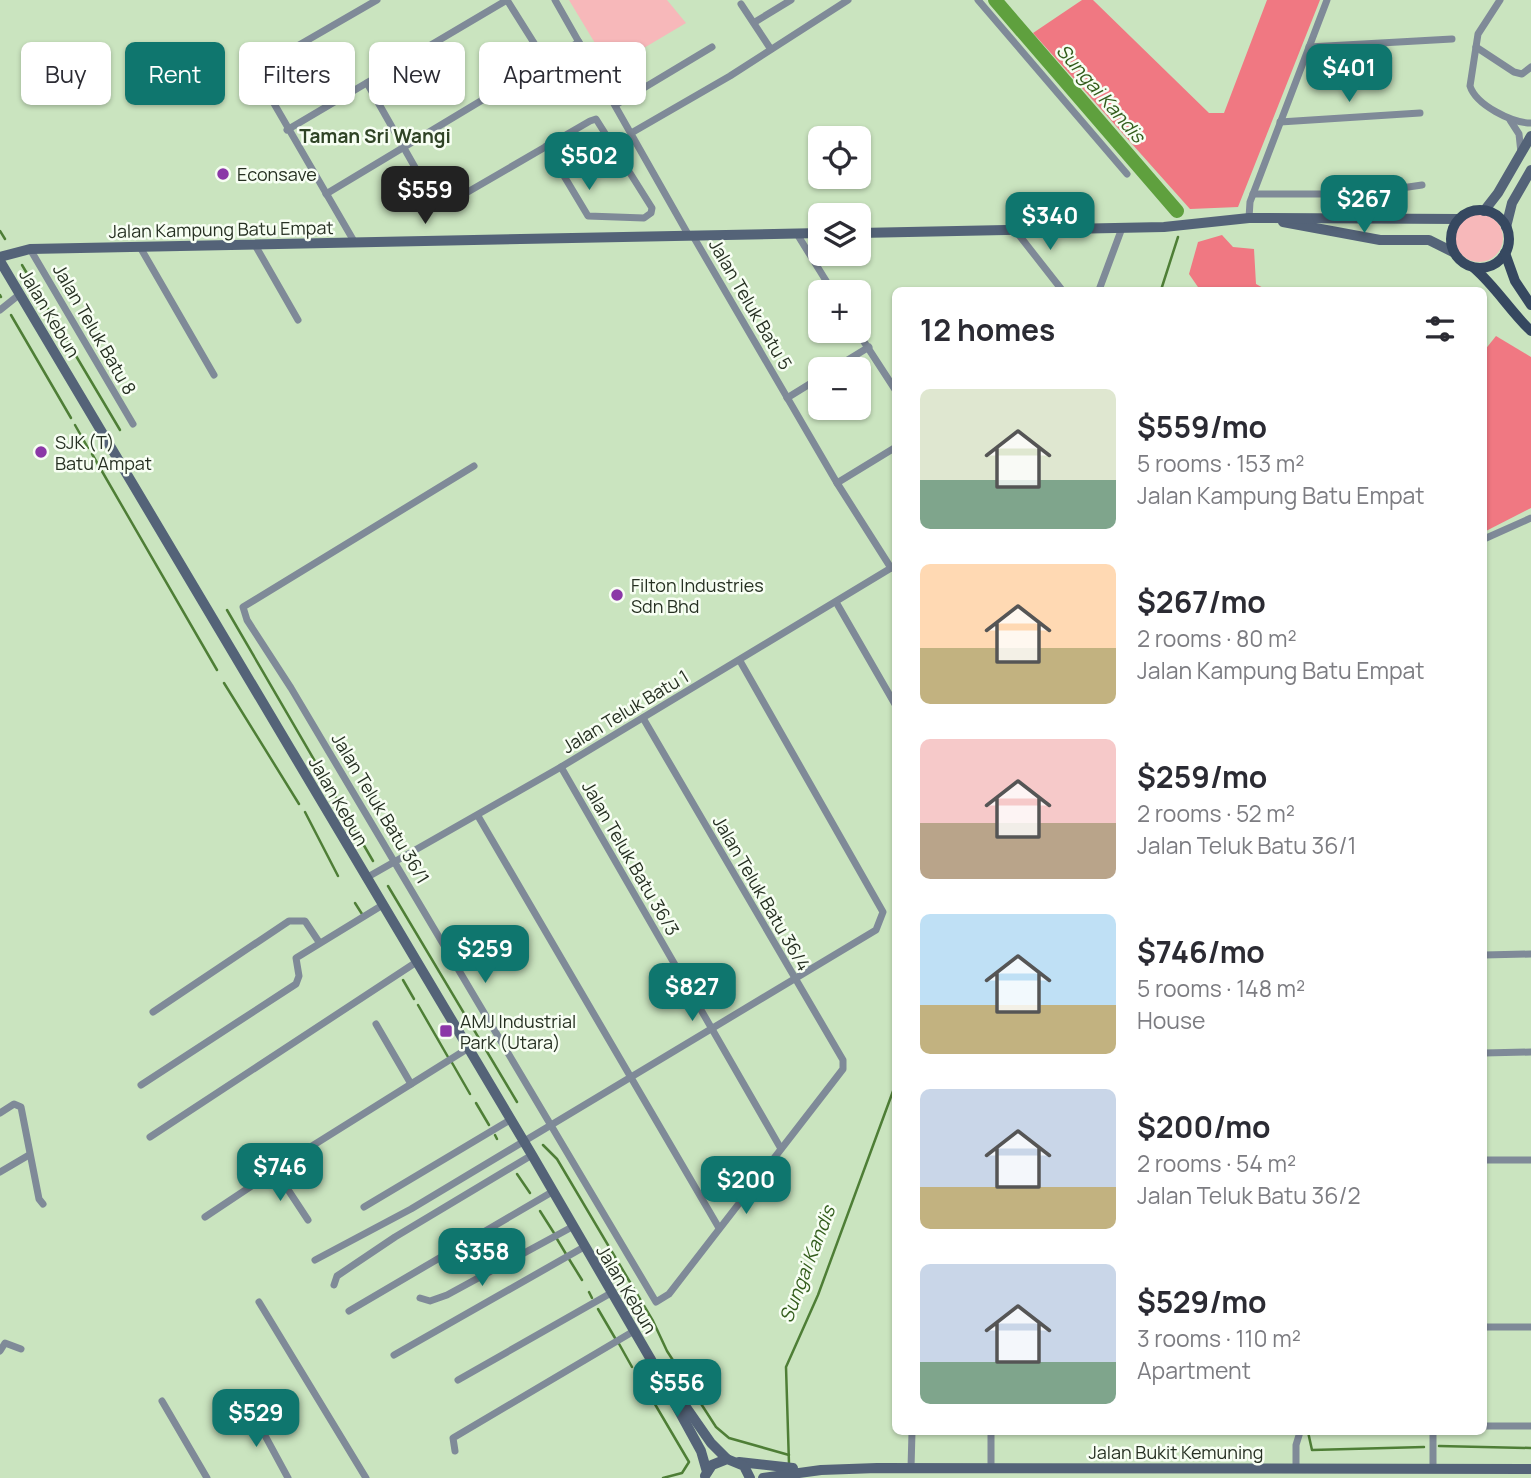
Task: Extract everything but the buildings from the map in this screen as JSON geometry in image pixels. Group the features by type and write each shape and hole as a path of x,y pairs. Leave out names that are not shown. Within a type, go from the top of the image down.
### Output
{"main road":[{"path":"1484,211 1531,135"},
{"path":"1474,268 1491,266 1505,253 1508,243 1506,227 1512,203 1531,170"},
{"path":"871,233 1122,228 1249,218 1458,219 1473,211 1495,214 1506,227"},
{"path":"1270,218 1380,240 1429,240 1453,252 1490,282 1510,310 1531,331"},
{"path":"1453,252 1451,234 1458,219"},
{"name":"Jalan Kampung Batu Empat","path":"0,259 30,249 808,234"},
{"path":"1505,253 1515,281 1531,305"},
{"name":"Jalan Kebun","path":"0,259 650,1358 701,1451 703,1476"},
{"name":"Jalan Kebun","path":"650,1358 680,1395 711,1443 727,1459"},
{"path":"703,1476 719,1460 727,1459"},
{"name":"Jalan Bukit Kemuning","path":"727,1459 821,1469 1531,1469"},
{"path":"739,1462 750,1478"},
{"name":"Jalan Bukit Kemuning","path":"770,1477 821,1469"}],"street":[{"path":"355,243 258,76 261,67 377,0"},
{"path":"287,130 507,0 533,42"},
{"name":"Jalan Teluk Batu 5","path":"555,0 579,42"},
{"path":"755,22 791,0"},
{"path":"633,132 730,76 848,0"},
{"path":"978,0 1127,174"},
{"path":"1249,218 1253,194 1327,0"},
{"path":"1500,0 1482,26 1476,47 1472,91 1510,119 1519,134 1521,153"},
{"path":"741,4 770,48"},
{"path":"1309,47 1452,39"},
{"path":"646,87 712,47"},
{"path":"1476,47 1514,72 1522,74 1531,66"},
{"path":"367,83 433,199 447,204 546,146 596,120 652,208 651,213 644,218 588,216 546,146"},
{"path":"326,194 479,102"},
{"name":"Jalan Teluk Batu 5","path":"618,105 691,236 837,483 892,566"},
{"path":"1280,122 1420,113"},
{"path":"1510,119 1531,122"},
{"path":"1253,194 1360,194 1422,185"},
{"path":"1100,287 1122,228"},
{"path":"1015,230 1060,287"},
{"path":"797,234 825,280"},
{"path":"255,244 298,320"},
{"path":"140,247 214,375"},
{"name":"Jalan Teluk Batu 8","path":"30,249 133,424"},
{"path":"0,310 20,294"},
{"path":"866,343 892,384"},
{"path":"853,357 869,347"},
{"path":"787,398 808,385"},
{"path":"837,483 892,449"},
{"name":"Jalan Teluk Batu 36/1","path":"474,466 243,607 247,620 297,698 656,1302 670,1294 719,1228"},
{"path":"1487,538 1531,518"},
{"name":"Jalan Teluk Batu 1","path":"366,878 478,816 892,568"},
{"path":"836,602 892,699"},
{"path":"315,1260 411,1209 876,930 883,912 740,661"},
{"name":"Jalan Teluk Batu 36/4","path":"643,718 793,979 843,1060 843,1069 780,1147"},
{"name":"Jalan Teluk Batu 36/3","path":"561,767 780,1147"},
{"path":"478,816 719,1228 780,1147"},
{"path":"141,1085 296,984 299,976 296,958 381,905"},
{"path":"153,1012 289,921 305,920 319,942"},
{"path":"1487,955 1531,954"},
{"path":"150,1137 415,963"},
{"path":"376,1024 411,1084"},
{"path":"205,1217 467,1049"},
{"path":"1487,1053 1531,1052"},
{"path":"0,1113 14,1104 21,1107 28,1129 29,1155 39,1199 43,1204"},
{"path":"365,1207 510,1120"},
{"path":"0,1172 29,1155"},
{"path":"334,1285 337,1276 395,1237 532,1155"},
{"path":"1487,1160 1531,1160"},
{"path":"275,1170 308,1220"},
{"path":"349,1311 552,1192"},
{"path":"420,1298 430,1301 447,1295 572,1227"},
{"path":"394,1355 584,1247"},
{"path":"458,1380 611,1293"},
{"path":"259,1302 366,1478"},
{"path":"1487,1327 1531,1327"},
{"path":"455,1451 453,1438 634,1331"},
{"path":"0,1350 10,1342 21,1349"},
{"path":"162,1401 207,1478"},
{"path":"249,1406 288,1478"},
{"path":"1487,1426 1531,1426"},
{"path":"911,1468 912,1435"},
{"path":"991,1435 991,1468"},
{"path":"1296,1468 1296,1445 1299,1435"},
{"path":"1433,1435 1433,1469"}],"shaded area":[{"path":"569,0 667,0 686,23 646,47 646,42 594,42"},
{"path":"1082,0 1093,0 1209,113 1224,113 1267,0 1320,0 1238,207 1190,209 1033,33"},
{"path":"1479,214 1496,221 1503,238 1496,255 1479,262 1462,255 1455,238 1462,221"},
{"path":"1222,235 1233,247 1254,249 1256,284 1262,287 1198,287 1189,274 1198,242"},
{"path":"1496,336 1531,357 1531,508 1487,530 1487,347"}],"waterway":[{"name":"Sungai Kandis","path":"995,0 1177,211"},
{"path":"0,231 5,239"},
{"name":"Sungai Kandis","path":"1162,287 1178,237"},
{"path":"22,265 120,430"},
{"path":"11,315 71,418"},
{"path":"75,425 88,448"},
{"path":"92,454 217,670"},
{"path":"227,610 373,861"},
{"path":"224,683 299,804"},
{"path":"305,812 338,876"},
{"path":"388,886 517,1102"},
{"path":"355,903 362,914"},
{"path":"403,980 414,999"},
{"path":"418,1005 448,1057"},
{"path":"451,1061 470,1094"},
{"name":"Sungai Kandis","path":"789,1464 786,1367 818,1295 892,1094"},
{"path":"476,1103 489,1125"},
{"path":"495,1135 497,1139"},
{"path":"543,1145 557,1159 653,1321 667,1351 716,1427 729,1438 789,1455"},
{"path":"517,1174 530,1193"},
{"path":"540,1211 554,1233"},
{"path":"557,1239 566,1254"},
{"path":"569,1259 582,1280"},
{"path":"589,1292 592,1298"},
{"path":"598,1309 615,1338"},
{"path":"618,1342 632,1367"},
{"path":"636,1372 689,1462 682,1473 663,1478"},
{"path":"1309,1435 1312,1450 1424,1447"},
{"path":"1439,1446 1531,1448"}],"place":[{"name":"Econsave","path":"223,174"},
{"name":"SJK (T) Batu Ampat","path":"41,452"},
{"name":"Filton Industries Sdn Bhd","path":"617,595"},
{"name":"AMJ Industrial Park (Utara)","path":"446,1031"}],"district":[{"name":"Taman Sri Wangi","path":"375,136"}]}
